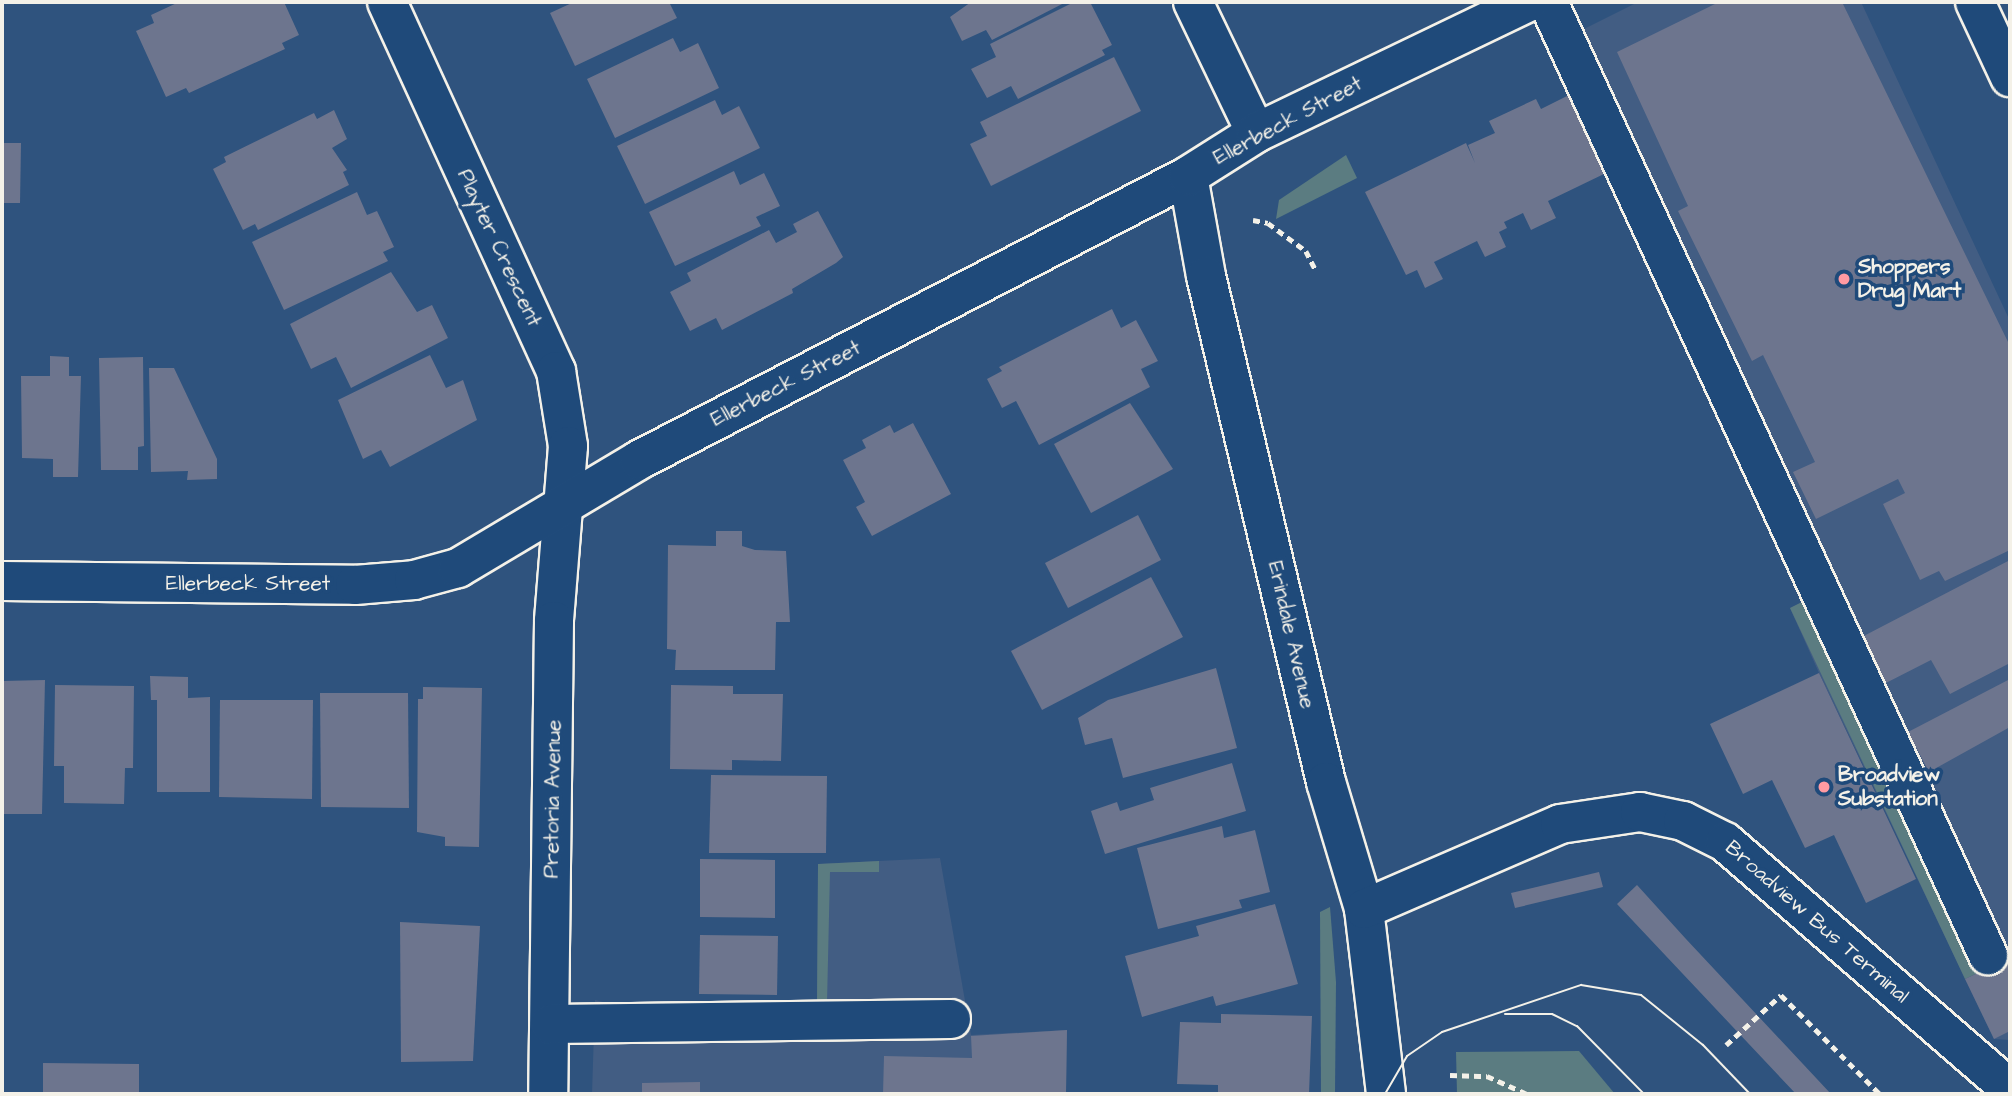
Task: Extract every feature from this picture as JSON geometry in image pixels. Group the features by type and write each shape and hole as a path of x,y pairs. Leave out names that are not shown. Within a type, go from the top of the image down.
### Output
{"street":[{"name":"Playter Crescent","path":"387,2 555,371 568,446 564,505"},
{"path":"1192,2 1256,134"},
{"name":"Ellerbeck Street","path":"2,581 355,585 414,580 458,568 639,460 1188,176 1256,134 1528,2"},
{"path":"1548,2 1988,955"},
{"path":"1975,2 2010,77"},
{"name":"Erindale Avenue","path":"1188,176 1206,276 1326,782 1364,909 1386,1094"},
{"name":"Pretoria Avenue","path":"548,1094 554,621 564,505"},
{"name":"Broadview Bus Terminal","path":"1364,909 1560,824 1640,812 1683,821 1725,842 2010,1088"},
{"path":"550,1024 951,1019"}],"path":[{"path":"1253,220 1268,223 1306,251 1315,268"},
{"path":"1726,1045 1781,995 1880,1094"},
{"path":"1450,1075 1487,1076 1527,1094"}],"shaded area":[{"path":"1638,2 1861,2 2010,321 2010,1040 1994,1039 1819,673 1790,608 1804,601 1552,45"},
{"path":"940,858 971,1035 1067,1030 1066,1094 592,1094 595,1000 631,1009 817,1010 818,864"}],"green space":[{"path":"1346,155 1357,178 1276,219 1279,200"},
{"path":"1804,601 1984,970 1965,979 1790,608"},
{"path":"879,861 879,872 830,872 827,1003 817,1003 818,864"},
{"path":"1330,907 1336,982 1335,1094 1321,1094 1320,912"},
{"path":"1579,1051 1615,1094 1457,1094 1456,1052"}],"building":[{"path":"179,2 284,2 299,35 282,43 285,49 189,93 186,88 166,97 136,31 154,23 151,15"},
{"path":"574,2 669,2 677,18 575,66 550,13"},
{"path":"971,2 1066,2 992,40 986,30 962,41 950,17"},
{"path":"1074,2 1090,2 1112,45 1102,50 1105,55 1018,99 1011,86 987,98 971,69 996,57 990,44"},
{"name":"Shoppers Drug Mart","path":"1719,2 1842,2 2010,346 2010,550 1945,581 1939,571 1920,580 1883,504 1905,493 1898,479 1816,519 1793,472 1815,462 1763,355 1752,361 1678,211 1688,206 1617,52"},
{"path":"673,38 680,52 698,43 719,88 615,138 587,79"},
{"path":"1114,57 1141,111 991,186 970,144 987,136 980,122"},
{"path":"1569,95 1606,173 1548,201 1556,218 1531,230 1523,213 1504,222 1507,228 1499,232 1506,247 1485,257 1477,241 1434,262 1443,279 1425,288 1417,270 1406,275 1365,192 1466,143 1475,163 1468,145 1495,133 1489,121 1536,99 1541,109"},
{"path":"715,100 722,115 739,106 760,148 645,204 617,146"},
{"path":"334,110 347,139 332,148 347,170 343,172 349,185 258,230 255,224 243,230 213,169 226,162 224,157 314,113 317,119"},
{"path":"2,143 21,143 20,203 2,203"},
{"path":"734,171 740,185 764,173 780,206 756,217 761,226 675,266 649,212"},
{"path":"357,192 367,215 377,211 394,247 383,252 388,261 284,310 252,242"},
{"path":"818,211 843,257 792,289 793,293 722,330 716,318 690,331 670,292 691,281 687,273 769,230 776,243 797,232 793,224"},
{"path":"391,272 417,312 432,305 448,338 351,388 336,357 311,369 290,324"},
{"path":"1112,309 1121,328 1136,320 1158,361 1141,369 1150,387 1039,445 1016,401 1002,408 987,379 1002,371 999,367"},
{"path":"430,355 446,388 463,380 477,420 390,467 381,450 363,459 338,400"},
{"path":"50,356 69,357 69,376 81,376 78,477 53,477 53,459 22,458 21,376 50,376"},
{"path":"143,357 144,446 138,447 138,470 101,470 99,358"},
{"path":"149,368 174,368 217,459 217,479 187,480 188,471 151,472"},
{"path":"1130,403 1173,469 1091,513 1054,444"},
{"path":"913,423 951,494 872,536 856,507 865,502 843,460 866,448 862,440 890,425 894,433"},
{"path":"1138,515 1161,560 1068,608 1045,563"},
{"path":"716,531 742,531 742,546 755,550 786,551 790,622 776,622 775,670 675,670 676,650 667,649 668,545 716,546"},
{"path":"2010,560 2010,663 1950,694 1931,660 1880,686 1856,640"},
{"path":"1151,577 1183,637 1042,710 1011,651"},
{"path":"1216,668 1237,748 1123,778 1112,738 1085,745 1078,718 1108,700"},
{"name":"Broadview Substation","path":"1819,673 1916,879 1866,903 1834,835 1805,848 1772,780 1743,794 1710,724"},
{"path":"150,676 188,677 188,698 210,697 210,792 157,792 157,700 151,700"},
{"path":"2010,679 2010,727 1929,772 1908,732"},
{"path":"45,680 42,814 2,814 2,681"},
{"path":"55,685 134,686 133,768 125,768 124,804 64,803 64,766 54,766"},
{"path":"671,685 733,686 733,694 783,694 781,761 732,760 732,770 670,769"},
{"path":"423,687 482,688 479,847 445,846 445,837 417,832 418,699 423,699"},
{"path":"320,693 408,693 409,808 321,807"},
{"path":"220,700 313,700 312,799 219,797"},
{"path":"1232,763 1246,811 1105,854 1091,811 1117,802 1120,811 1154,800 1150,788"},
{"path":"711,775 827,776 826,853 709,853"},
{"path":"1222,826 1224,838 1255,830 1270,892 1239,900 1242,908 1158,929 1137,848"},
{"path":"700,859 775,860 775,918 700,917"},
{"path":"1599,872 1603,887 1515,908 1511,893"},
{"path":"1637,885 1831,1094 1796,1094 1617,904"},
{"path":"1275,904 1298,984 1216,1006 1213,996 1142,1017 1125,956 1199,936 1196,926"},
{"path":"400,922 480,926 473,1061 401,1062"},
{"path":"700,935 778,936 777,995 699,994"},
{"path":"2010,958 2010,1031 1994,1039 1965,979"},
{"path":"1221,1014 1312,1016 1309,1094 1218,1093 1218,1085 1177,1084 1180,1022 1221,1023"},
{"path":"1067,1030 1066,1094 883,1094 884,1056 972,1058 971,1036"},
{"path":"43,1063 139,1064 139,1094 43,1094"},
{"path":"700,1082 700,1094 642,1094 642,1083"}],"tram line":[{"path":"1385,1094 1407,1056 1442,1032 1581,985 1641,995 1703,1045 1750,1094"},
{"path":"1505,1014 1552,1014 1577,1026 1644,1094"}],"place":[{"name":"Shoppers Drug Mart","path":"1844,279"},
{"name":"Broadview Substation","path":"1824,787"}]}
